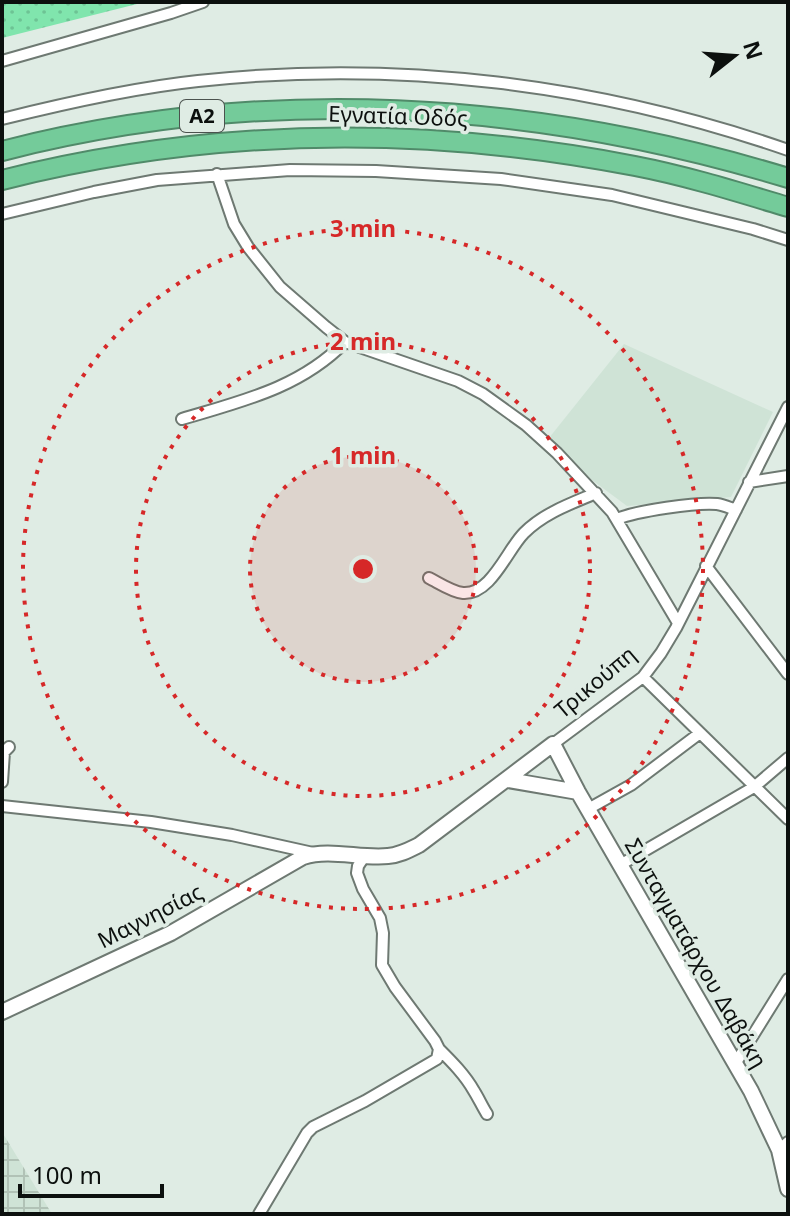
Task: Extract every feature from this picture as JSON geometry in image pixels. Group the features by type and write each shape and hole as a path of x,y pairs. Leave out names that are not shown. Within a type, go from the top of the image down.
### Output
{"highway":[{"name":"Εγνατία Οδός","path":"2,151 63,137 221,114 331,108 405,109 470,113 642,140 788,178"},
{"name":"Εγνατία Οδός","path":"2,180 80,162 167,148 271,138 400,137 520,148 636,166 788,207"}],"street":[{"path":"2,61 203,2"},
{"path":"2,119 127,91 195,81 306,73 404,73 501,82 646,108 788,150"},
{"path":"2,214 132,185 217,174 290,170 362,171 501,179 612,195 788,240"},
{"path":"217,174 234,224 248,247 280,287 345,342 458,381 483,394 526,425 557,453 617,519 678,623"},
{"path":"182,419 260,394 305,375 345,342"},
{"name":"Τρικούπη","path":"314,853 392,856 419,845 643,677 678,623 788,407"},
{"path":"749,482 788,476"},
{"path":"429,578 460,593 478,589 494,576 515,543 537,522 596,493"},
{"path":"617,519 649,511 707,504 736,510"},
{"path":"706,566 788,674"},
{"path":"643,677 788,819"},
{"path":"588,809 631,785 700,733"},
{"name":"Συνταγματάρχου Δαβάκη","path":"553,744 783,1146 788,1189"},
{"path":"2,782 4,752 9,747"},
{"path":"620,865 754,787 788,758"},
{"path":"508,780 578,792"},
{"path":"2,806 162,824 314,853"},
{"name":"Μαγνησίας","path":"2,1012 171,933 314,853"},
{"path":"364,857 357,873 380,918 382,965 439,1049 476,1093 487,1114"},
{"path":"735,1064 788,979"},
{"path":"259,1214 294,1152 313,1127 417,1072 437,1059 439,1049"}],"shaded area":[{"path":"624,344 773,412 731,497 627,506 592,480 549,438"},
{"path":"2,1132 52,1214 2,1214"}],"green space":[{"path":"2,2 145,2 2,38"}]}
